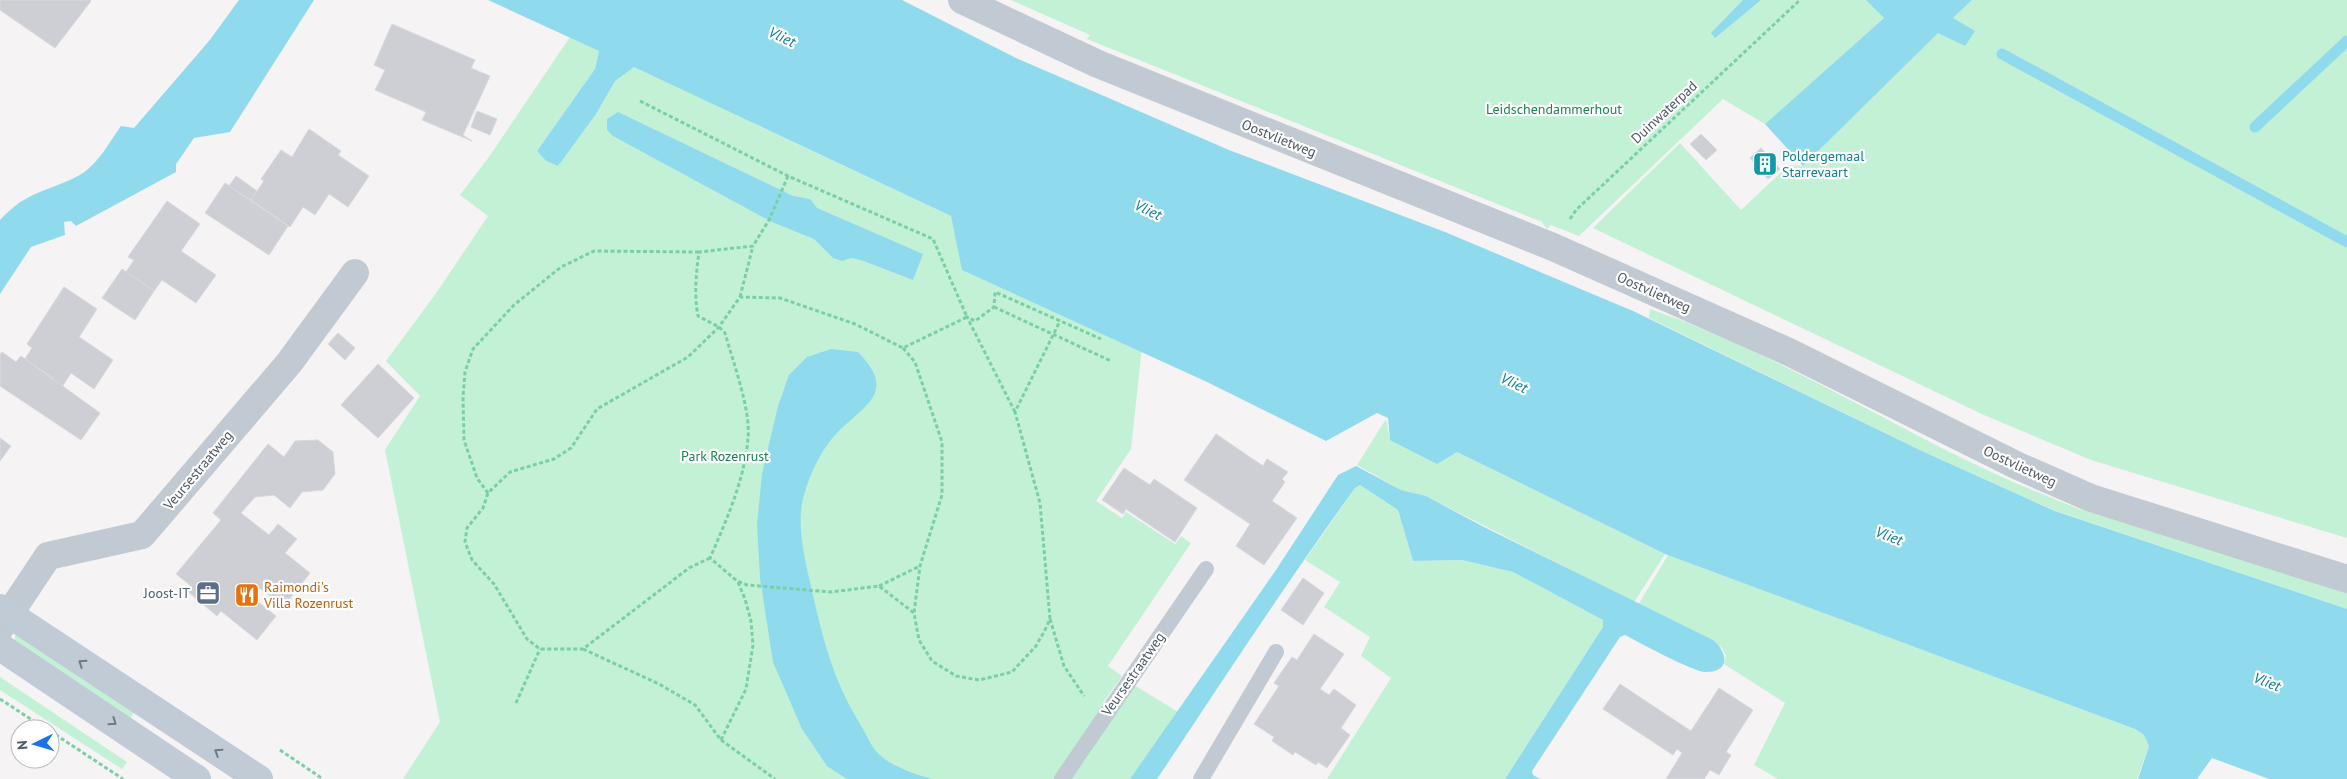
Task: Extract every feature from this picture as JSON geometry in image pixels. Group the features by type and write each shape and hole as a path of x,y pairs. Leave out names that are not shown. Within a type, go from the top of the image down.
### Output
{"street":[{"name":"Oostvlietweg","path":"962,0 1098,64 1553,247 1789,352 2018,466 2091,498 2347,579"},
{"name":"Veursestraatweg","path":"259,779 3,617 48,556 142,535 289,363 355,273"},
{"path":"0,646 197,779"}],"lane":[{"name":"Veursestraatweg","path":"1062,779 1206,569"},
{"path":"1201,779 1276,652"}],"path":[{"name":"Duinwaterpad","path":"1553,247 1576,210 1800,0"},
{"path":"640,101 788,176 934,239 967,317 1015,412 1040,503 1050,618 1064,666 1101,722"},
{"path":"775,779 721,740 695,705 659,684 582,649 540,649 527,639 494,584 472,560 465,542 467,528 483,508 488,492 510,472 554,459 571,448 597,409 688,357 719,327 740,297 753,246 768,220 788,176"},
{"path":"488,492 477,478 464,440 463,397 465,372 473,349 514,305 561,267 594,251 699,252 753,246"},
{"path":"582,649 689,568 710,558 739,480 748,437 746,414 725,333 719,327 698,316 695,300 699,252"},
{"path":"994,307 995,292 1101,339"},
{"path":"740,297 780,298 855,324 903,348 915,362 942,442 942,495 920,566 914,613 919,640 932,661 956,676 979,680 1012,672 1036,646 1050,618"},
{"path":"967,317 974,321 994,307"},
{"path":"994,307 1111,361"},
{"path":"903,348 967,317"},
{"path":"1015,412 1060,321"},
{"path":"710,558 737,581 747,585 830,592 879,586 920,566"},
{"path":"721,740 746,689 753,645 751,621 745,599 737,581"},
{"path":"879,586 914,613"},
{"path":"516,703 540,649"},
{"path":"0,699 31,719"},
{"path":"60,738 123,779"}],"green space":[{"name":"Leidschendammerhout","path":"1011,0 1897,0 1881,15 1884,18 1765,124 1723,99 1579,236 1551,225 1547,229 1542,222 1087,39 1090,35"},
{"path":"1972,0 2347,0 2347,538 2091,460 1984,415 1593,228 1680,143 1741,210 1789,165 1803,166 1938,32 1965,46 1953,18"},
{"name":"Park Rozenrust","path":"570,37 599,51 595,69 537,151 546,161 558,166 629,57 765,129 951,216 954,228 1144,328 1131,449 1096,501 1122,518 1126,512 1175,544 1181,536 1191,543 1108,666 1122,676 1103,703 1109,717 1066,779 403,779 440,722 385,450 420,396 386,361 437,292 488,216 460,195 489,157"},
{"path":"1650,309 1732,341 1772,360 1968,461 2009,480 2079,509 2305,578 2347,593 2347,609 2056,511 1924,452 1649,318"},
{"path":"1386,419 1390,440 1457,452 1665,554 1634,602 1426,496 1401,490 1357,465"},
{"path":"1360,485 1398,510 1413,561 1462,560 1513,572 1603,620 1603,627 1505,779 1327,779 1391,678 1361,656 1370,637 1324,607 1340,582 1305,560 1355,488"},
{"path":"1668,555 2135,729 2144,735 2149,746 2137,779 1778,779 1754,765 1785,703 1724,664 1726,656 1722,648 1638,605"},
{"path":"22,633 136,709 130,719 15,645 15,636"},
{"path":"0,677 127,762 122,769 60,729 60,719 45,719 0,690"},
{"path":"1134,685 1178,712 1130,779 1070,779"}],"water":[{"path":"239,0 314,0 230,132 194,138 176,164 176,172 76,226 71,221 64,222 65,235 31,247 0,294 0,220 28,197 66,182 85,172 102,154 121,126 134,128 209,41"},
{"name":"Vliet","path":"488,0 902,0 1016,58 1229,150 1445,232 1633,311 1924,452 2055,511 2347,609 2347,779 2269,779 2212,758 2197,779 2138,779 2149,746 2144,735 2135,729 1665,554 1457,452 1437,464 1390,440 1388,418 1377,413 1326,441 1207,382 962,270 951,216 634,67 615,81 596,114 558,166 546,161 537,151 595,69 599,51"},
{"path":"1743,0 1761,0 1715,38 1711,33"},
{"path":"1866,0 1972,0 1953,18 1975,31 1965,46 1938,33 1803,166 1765,124 1884,18"},
{"path":"618,112 793,196 810,199 817,208 923,254 913,280 861,260 851,258 842,261 833,258 814,239 772,222 613,136 607,130 607,119"},
{"path":"831,349 858,352 870,366 876,378 876,389 865,407 835,435 820,456 812,471 804,495 801,516 802,538 814,601 823,638 835,672 850,706 873,747 886,760 909,772 932,779 847,779 827,766 802,729 773,662 760,578 757,525 762,474 778,406 789,375 807,357"},
{"path":"1356,466 1401,490 1426,496 1482,526 1713,640 1722,650 1724,656 1723,665 1713,671 1699,671 1625,635 1620,637 1532,771 1533,775 1540,779 1505,779 1603,627 1603,620 1513,572 1462,560 1413,561 1398,510 1360,485 1355,488 1304,560 1157,779 1130,779 1276,570 1338,475"}],"building":[{"path":"0,0 91,1 55,48 0,10"},
{"path":"392,24 475,60 471,68 490,76 463,135 472,141 422,120 426,112 375,90 385,70 374,65"},
{"path":"477,111 497,119 490,135 471,127"},
{"path":"309,129 341,151 338,155 369,176 348,207 329,194 315,215 303,207 290,227 251,200 264,181 261,179 281,150 292,157"},
{"path":"1701,134 1717,150 1706,160 1690,144"},
{"name":"Poldergemaal Starrevaart","path":"1761,148 1780,169 1768,179 1750,158"},
{"path":"236,176 257,191 251,200 229,186"},
{"path":"225,183 288,226 269,255 205,213"},
{"path":"167,201 200,224 181,251 216,275 196,303 162,280 154,291 126,272 134,260 128,257"},
{"path":"122,269 154,291 135,320 102,298"},
{"path":"64,287 97,309 79,337 113,360 94,389 71,373 62,387 52,380 53,378 25,359 32,348 27,344"},
{"path":"338,333 355,348 345,360 328,344"},
{"path":"2,352 16,362 21,356 100,413 81,440 0,386 0,355"},
{"path":"378,364 414,398 378,438 341,405"},
{"path":"1216,434 1263,466 1267,459 1288,472 1282,479 1285,482 1272,501 1297,518 1264,565 1236,546 1250,524 1184,480"},
{"path":"0,438 11,446 0,461"},
{"path":"318,440 333,452 335,474 323,490 302,492 290,508 274,495 255,497 241,513 269,535 278,524 297,539 285,553 310,573 284,606 258,587 251,596 276,616 257,640 221,611 217,616 186,590 190,585 176,574 221,520 213,513 268,444 284,457 295,441"},
{"path":"1124,468 1150,485 1154,479 1197,508 1175,542 1126,509 1123,514 1102,500"},
{"path":"1303,578 1324,593 1303,625 1281,610"},
{"path":"1314,634 1344,654 1320,689 1329,695 1334,689 1356,705 1341,728 1350,735 1327,768 1318,762 1316,765 1295,752 1293,755 1272,741 1274,737 1254,724 1279,686 1274,683 1292,657 1297,660"},
{"path":"1620,684 1691,731 1719,688 1753,710 1726,752 1731,755 1719,775 1710,770 1704,779 1666,779 1682,753 1677,749 1673,755 1603,709"}],"waterway":[{"path":"2255,127 2347,41"},
{"path":"2002,54 2347,242"}],"place":[{"name":"Poldergemaal Starrevaart","path":"1765,164"},
{"name":"Joost-IT","path":"208,593"},
{"name":"Raimondi's Villa Rozenrust","path":"247,595"}]}
